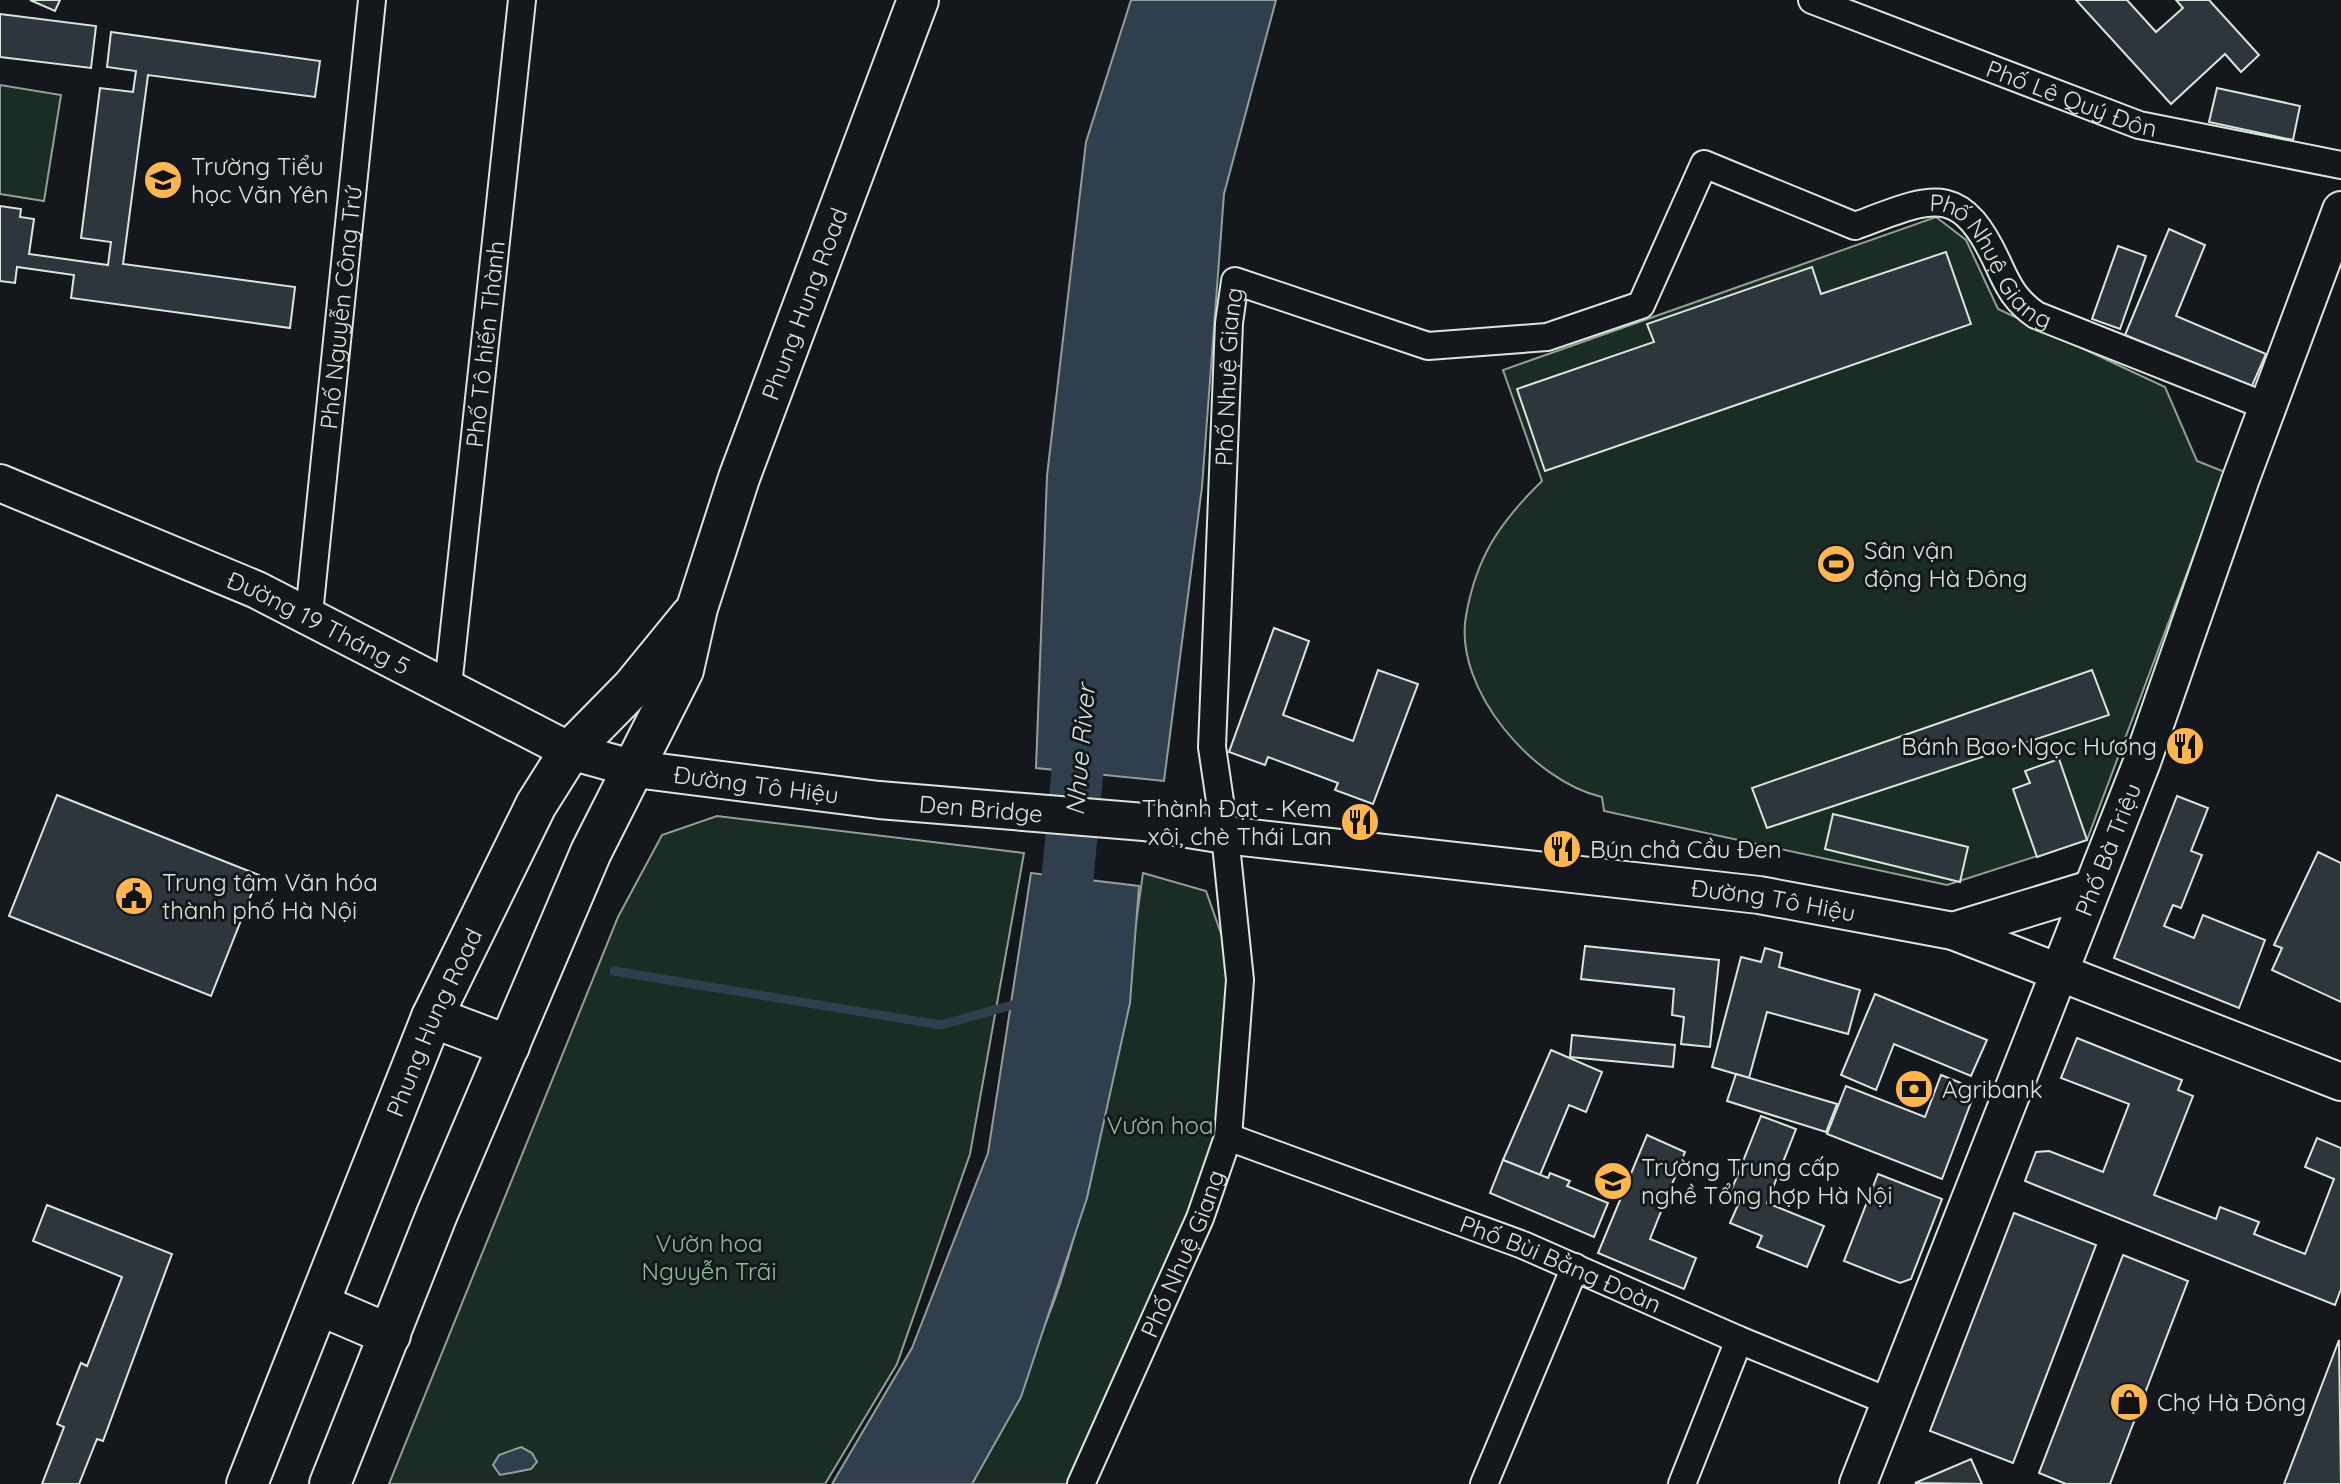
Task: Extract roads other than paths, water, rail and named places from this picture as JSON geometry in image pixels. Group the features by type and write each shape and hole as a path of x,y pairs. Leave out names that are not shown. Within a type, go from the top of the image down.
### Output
{"main road":[{"name":"Phung Hung Road","path":"330,1484 591,852 683,670 697,608 739,478 918,0"},
{"name":"Phung Hung Road","path":"247,1484 432,1017 536,805 570,751 633,687 697,608"},
{"path":"432,1017 509,1046"},
{"path":"320,1305 390,1335"}],"street":[{"name":"Phố Nguyễn Công Trứ","path":"309,614 372,0"},
{"name":"Phố Tô hiến Thành","path":"448,686 522,0"},
{"name":"Phố Lê Quý Đôn","path":"1812,0 2139,125 2341,165"},
{"name":"Phố Nhuệ Giang","path":"1081,1484 1200,1218 1228,1137 1240,980 1225,835 1212,747 1229,323 1235,281 1428,346 1547,337 1641,305 1704,164 1855,226 1912,205 1948,204 1965,209 1982,228 2018,303 2036,315 2268,407"},
{"name":"Phố Bà Triệu","path":"1858,1484 2142,762 2341,210"},
{"name":"Đường 19 Tháng 5","path":"0,483 309,614 570,751 635,769"},
{"name":"Đường Tô Hiệu","path":"635,769 879,800"},
{"name":"Den Bridge","path":"879,800 1179,827"},
{"name":"Đường Tô Hiệu","path":"1179,827 1225,835 1759,895 1953,931 2341,1082"},
{"path":"1953,931 2091,889"},
{"name":"Phố Bùi Bằng Đoàn","path":"1228,1137 1523,1245 1890,1402"},
{"path":"1484,1484 1575,1267"},
{"path":"1682,1484 1739,1340"}],"water":[{"path":"1131,0 1276,0 1224,194 1202,487 1164,781 1036,768 1047,476 1086,142"},
{"path":"1031,873 1139,886 1130,1003 1087,1198 1021,1397 972,1484 832,1484 912,1348 988,1153"},
{"path":"521,1447 532,1453 537,1462 531,1469 500,1475 493,1465 499,1455"}],"waterway":[{"name":"Nhue River","path":"1061,947 1084,703"},
{"path":"614,971 941,1025 1019,1003"}],"place":[{"name":"Trường Tiểu học Văn Yên","path":"163,180"},
{"name":"Sân vận động Hà Đông","path":"1836,564"},
{"name":"Bánh Bao Ngọc Hương","path":"2185,746"},
{"name":"Thành Đạt - Kem xôi, chè Thái Lan","path":"1360,822"},
{"name":"Bún chả Cầu Đen","path":"1562,849"},
{"name":"Trung tâm Văn hóa thành phố Hà Nội","path":"134,896"},
{"name":"Agribank","path":"1914,1089"},
{"name":"Trường Trung cấp nghề Tổng hợp Hà Nội","path":"1613,1181"},
{"name":"Chợ Hà Đông","path":"2129,1402"}],"park label":[{"name":"Vườn hoa","path":"1160,1125"},
{"name":"Vườn hoa Nguyễn Trãi","path":"709,1257"}]}
